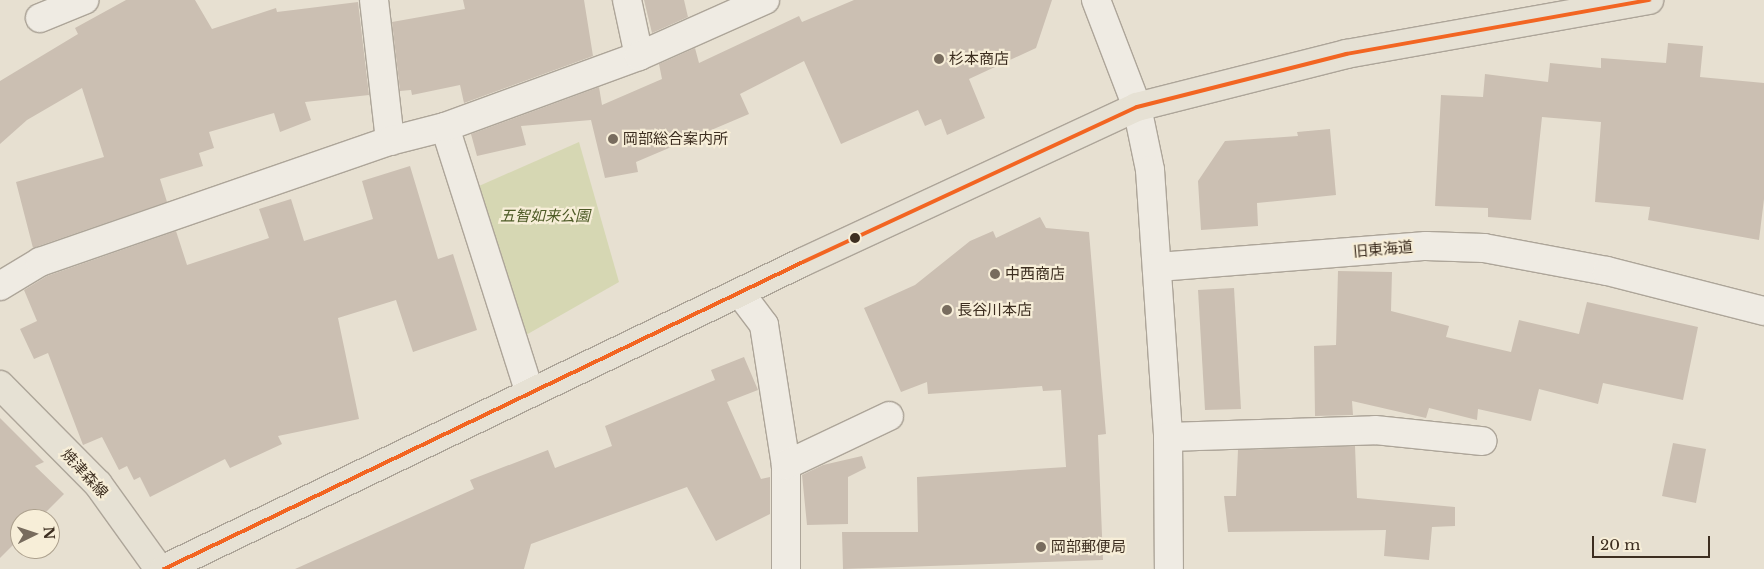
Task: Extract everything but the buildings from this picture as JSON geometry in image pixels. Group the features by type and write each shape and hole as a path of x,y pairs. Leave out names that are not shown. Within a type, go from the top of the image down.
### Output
{"main road":[{"path":"164,569 740,293 1138,107 1346,54 1621,2 1649,0"},
{"name":"焼津森線","path":"0,385 98,484 159,569"}],"street":[{"path":"40,18 84,0"},
{"path":"374,0 390,141"},
{"path":"627,0 639,56"},
{"path":"0,286 40,262 390,141 445,127 639,56 765,0"},
{"path":"1096,0 1138,107 1150,170 1168,436 1169,569"},
{"path":"445,127 530,393"},
{"name":"旧東海道","path":"1158,267 1426,246 1484,248 1606,271 1764,311"},
{"path":"740,293 764,325 786,465 786,569"},
{"path":"786,465 889,416"},
{"path":"1168,436 1375,430 1482,441"}],"green space":[{"name":"五智如来公園","path":"579,142 619,282 526,335 479,186"}],"transit line":[{"path":"164,569 803,262 1137,107 1346,54 1649,0"}],"place":[{"name":"杉本商店","path":"939,59"},
{"name":"岡部総合案内所","path":"613,139"},
{"name":"中西商店","path":"995,274"},
{"name":"長谷川本店","path":"947,310"},
{"name":"岡部郵便局","path":"1041,547"}]}
